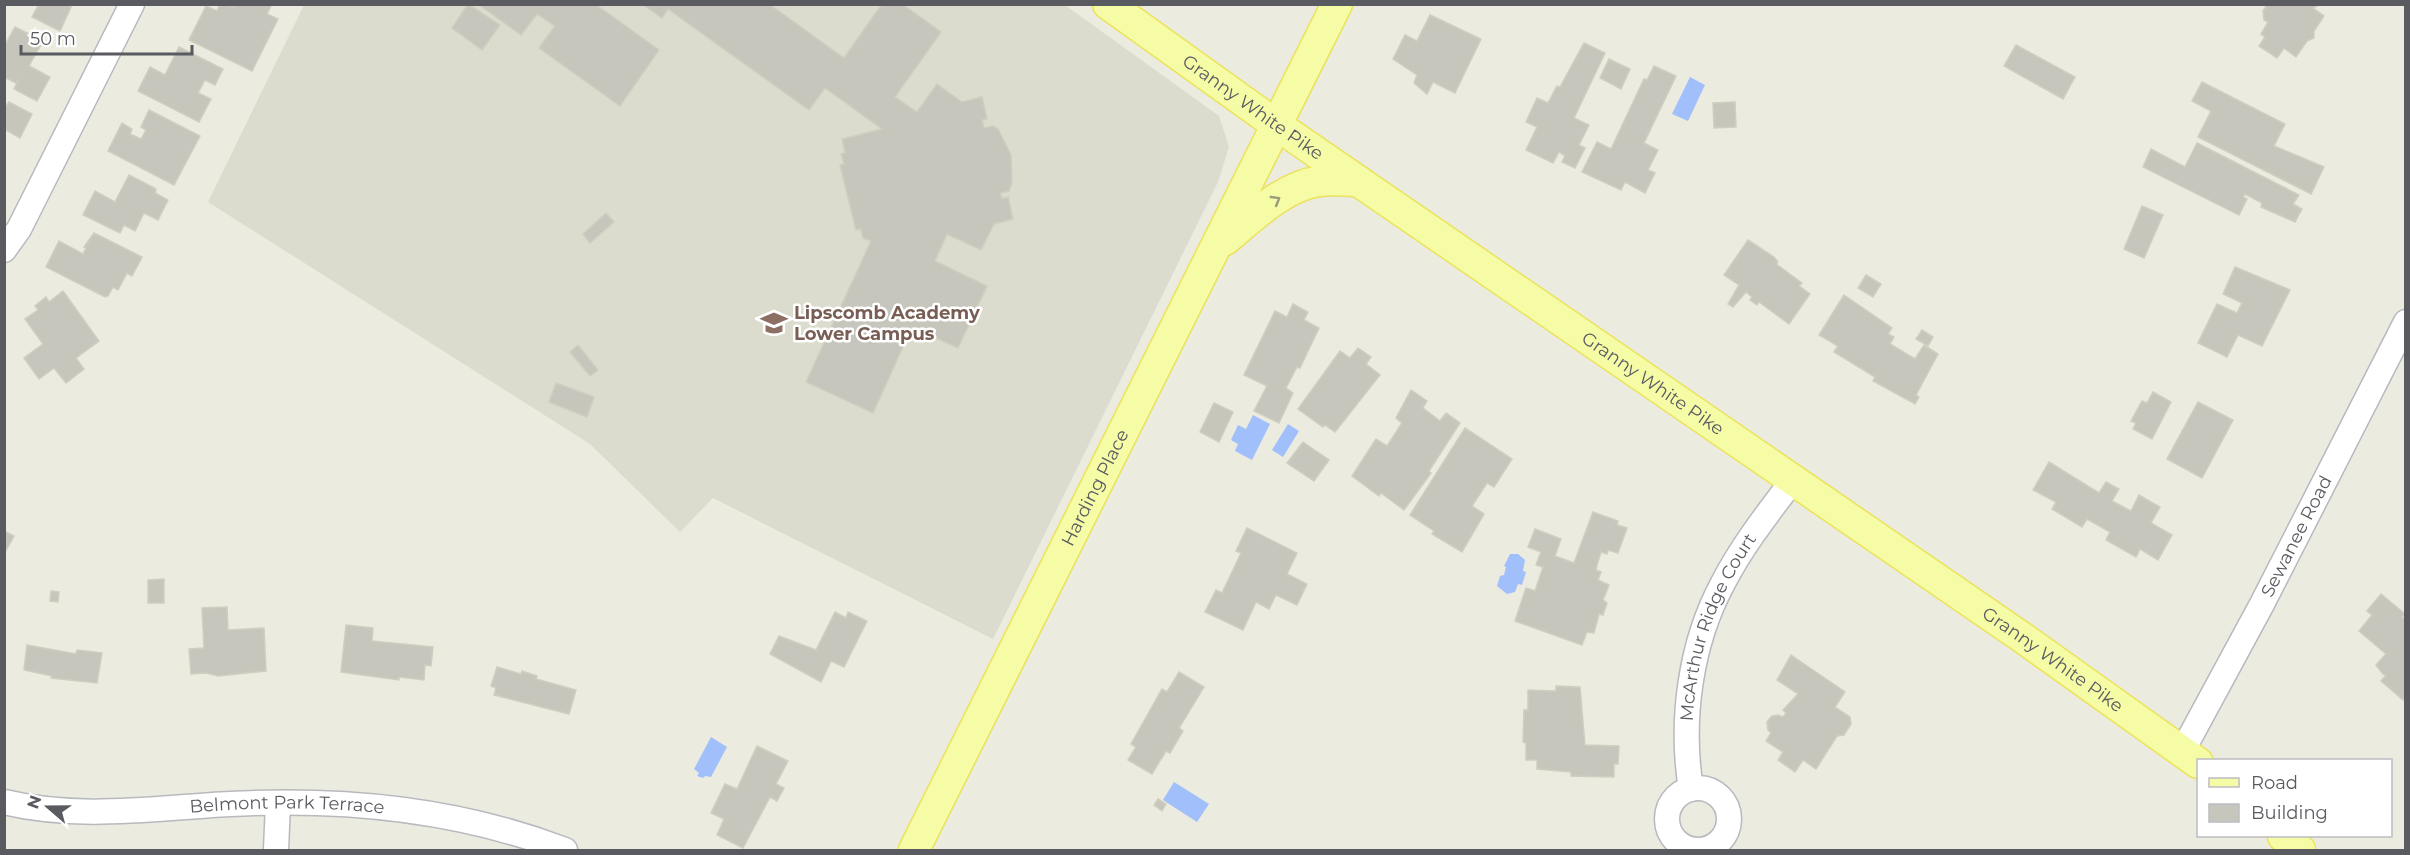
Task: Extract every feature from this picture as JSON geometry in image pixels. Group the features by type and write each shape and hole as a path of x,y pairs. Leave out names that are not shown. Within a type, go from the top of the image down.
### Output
{"main road":[{"name":"Granny White Pike","path":"1108,4 1278,126 2191,756"},
{"name":"Harding Place","path":"915,850 1337,4"},
{"path":"1214,250 1262,209 1296,188 1320,181 1358,181"},
{"path":"2284,837 2300,850"}],"street":[{"path":"4,250 19,229 132,4"},
{"name":"Sewanee Road","path":"2191,756 2262,604 2406,322"},
{"name":"McArthur Ridge Court","path":"1691,789 1686,732 1689,698 1700,640 1723,583 1756,530 1793,480"},
{"name":"Belmont Park Terrace","path":"4,802 46,811 99,813 278,802 374,806 464,819 565,850"},
{"path":"276,850 278,802"}],"shaded area":[{"name":"Lipscomb Academy Lower Campus","path":"304,5 1065,5 1219,116 1229,147 1218,182 993,639 713,498 680,532 590,444 208,202"}],"water":[{"path":"1690,77 1705,85 1688,121 1672,114"},
{"path":"1253,415 1270,424 1252,460 1235,451 1238,444 1231,440 1238,425 1246,429"},
{"path":"1288,424 1299,431 1283,457 1272,450"},
{"path":"1510,554 1518,554 1525,560 1523,571 1526,572 1522,585 1518,584 1515,592 1507,594 1497,586 1500,576 1504,575 1506,567 1504,566"},
{"path":"711,737 727,747 711,777 703,778 697,776 699,773 694,769"},
{"path":"1174,782 1209,804 1197,822 1163,800"}],"building":[{"path":"39,4 65,4 71,7 60,31 32,17"},
{"path":"220,4 235,7 236,4 272,4 267,14 278,19 252,71 189,40 206,6 217,11"},
{"path":"468,4 500,25 482,50 452,28"},
{"path":"478,4 595,4 659,50 620,106 539,48 555,26 537,14 521,35"},
{"path":"642,4 769,4 844,58 882,4 902,4 941,32 895,97 917,112 937,84 962,102 982,97 987,119 982,120 984,128 993,126 998,129 1011,155 1012,183 1009,191 1000,193 1002,199 1008,197 1013,219 994,224 981,250 947,234 935,261 987,286 958,348 912,327 873,413 806,382 871,241 863,238 861,229 856,230 840,165 844,164 841,154 845,153 842,139 882,129 825,88 809,110 668,9 662,18"},
{"path":"2320,4 2313,8 2324,16 2314,31 2314,38 2307,41 2296,57 2284,48 2277,58 2259,46 2265,37 2261,34 2268,22 2264,20 2263,11 2267,5"},
{"path":"1430,15 1481,39 1455,93 1433,82 1427,94 1414,83 1417,75 1393,59 1405,35 1417,41"},
{"path":"15,27 43,41 29,66 50,77 37,101 14,89 19,79 16,83 4,77 4,47"},
{"path":"1584,43 1605,53 1574,118 1589,125 1579,145 1585,148 1575,168 1562,162 1565,156 1559,152 1553,163 1526,150 1537,127 1526,122 1537,98 1548,103 1557,86 1560,87"},
{"path":"2016,45 2075,77 2063,99 2004,66"},
{"path":"179,47 223,69 215,85 205,80 198,93 211,99 199,122 138,91 150,67 165,75"},
{"path":"1609,59 1630,69 1621,89 1600,78"},
{"path":"1654,66 1676,76 1644,143 1658,150 1648,170 1655,173 1645,193 1625,182 1621,190 1582,172 1597,142 1611,149 1644,79 1647,80"},
{"path":"2202,82 2285,124 2274,146 2324,167 2311,194 2198,137 2211,111 2192,101"},
{"path":"9,102 32,114 20,138 4,129 4,109"},
{"path":"1735,102 1736,127 1714,128 1713,103"},
{"path":"149,110 200,136 174,185 108,151 122,123 132,129 130,134 141,139 146,130 141,127"},
{"path":"2197,143 2299,195 2293,204 2302,209 2295,222 2261,207 2262,203 2245,194 2243,197 2247,199 2239,215 2143,167 2151,149 2185,167"},
{"path":"129,175 156,189 155,193 168,200 158,220 144,213 135,231 124,225 120,233 83,215 95,191 115,202"},
{"path":"2142,206 2163,215 2144,258 2124,249"},
{"path":"606,213 614,222 590,243 583,234"},
{"path":"94,233 142,257 132,276 127,273 118,290 113,287 105,297 46,267 59,241 83,254 86,248 84,247"},
{"path":"1748,240 1774,257 1778,262 1776,264 1802,283 1799,286 1810,294 1789,324 1759,302 1757,305 1750,300 1752,297 1746,292 1733,307 1728,304 1739,285 1724,275"},
{"path":"2235,267 2290,290 2262,346 2238,335 2227,357 2198,343 2217,304 2237,313 2242,303 2223,294"},
{"path":"1866,275 1881,284 1873,297 1858,288"},
{"path":"63,291 99,341 76,358 84,369 66,383 54,368 39,379 24,358 43,344 25,319 38,310 35,306 46,297 49,302"},
{"path":"1844,295 1892,328 1888,334 1894,337 1890,344 1915,359 1924,345 1938,354 1916,395 1919,397 1915,404 1873,381 1875,377 1834,352 1838,346 1819,335"},
{"path":"1293,304 1308,312 1304,320 1319,328 1300,368 1297,367 1286,388 1293,393 1279,423 1254,411 1267,386 1244,375 1275,311 1287,317"},
{"path":"1922,330 1933,337 1928,346 1916,339"},
{"path":"578,345 598,370 590,376 570,352"},
{"path":"1358,348 1371,357 1366,364 1380,375 1335,432 1325,425 1323,427 1298,409 1340,351 1350,358"},
{"path":"556,383 594,397 587,417 549,402"},
{"path":"1411,390 1427,401 1423,408 1440,421 1446,413 1460,423 1429,471 1431,473 1404,510 1381,493 1379,496 1352,476 1376,439 1387,446 1402,423 1396,418"},
{"path":"2153,392 2171,402 2152,439 2133,429 2136,423 2131,421 2142,401 2147,403"},
{"path":"2198,402 2233,420 2202,478 2167,459"},
{"path":"1214,403 1233,412 1219,442 1200,432"},
{"path":"1465,428 1512,459 1494,487 1487,483 1472,506 1484,514 1462,552 1432,534 1434,531 1410,515"},
{"path":"1303,442 1329,460 1314,481 1287,463"},
{"path":"2049,462 2099,493 2106,482 2119,489 2112,501 2131,511 2139,495 2160,507 2151,523 2172,535 2158,560 2140,549 2136,557 2106,540 2110,532 2087,519 2082,527 2052,509 2056,502 2033,490"},
{"path":"1593,512 1618,521 1617,525 1627,528 1618,553 1608,550 1607,554 1601,552 1596,570 1601,572 1598,580 1609,585 1603,600 1607,603 1603,615 1599,614 1594,633 1587,632 1582,645 1515,621 1526,588 1535,591 1543,567 1536,565 1541,552 1528,547 1535,529 1561,539 1555,556 1574,563"},
{"path":"1247,528 1297,553 1287,574 1307,584 1297,605 1276,595 1269,609 1256,602 1243,630 1205,612 1216,590 1222,593 1241,553 1236,551"},
{"path":"4,531 14,536 4,554"},
{"path":"164,579 164,603 148,603 148,580"},
{"path":"51,591 59,592 58,602 50,601"},
{"path":"2381,594 2405,614 2402,617 2406,620 2406,697 2403,700 2381,681 2386,675 2376,665 2386,654 2359,631 2372,615 2367,611"},
{"path":"227,607 228,630 264,628 266,671 218,676 206,673 191,674 189,649 204,648 202,608"},
{"path":"835,612 846,618 848,612 867,621 844,667 831,661 821,682 770,654 779,636 816,650"},
{"path":"346,625 373,628 372,641 433,647 431,666 425,665 424,680 399,677 399,680 341,672"},
{"path":"27,645 76,654 77,650 102,653 97,683 51,678 52,676 24,670"},
{"path":"1791,655 1845,692 1835,707 1850,717 1851,724 1844,735 1837,736 1816,769 1803,760 1795,772 1778,760 1783,752 1766,741 1771,733 1767,722 1772,716 1783,717 1786,713 1783,710 1798,694 1777,680"},
{"path":"497,667 521,674 522,671 537,676 536,679 576,690 569,714 494,695 496,688 491,686"},
{"path":"1179,672 1204,687 1179,728 1183,731 1170,753 1166,751 1152,774 1128,760 1136,747 1131,744 1162,689 1167,692"},
{"path":"1556,686 1580,687 1585,745 1619,746 1618,764 1614,764 1614,777 1571,776 1571,772 1537,769 1537,760 1526,760 1526,743 1523,742 1524,710 1528,710 1528,690 1556,691"},
{"path":"757,746 788,761 776,784 784,788 777,801 770,797 743,848 717,835 724,819 711,813 725,784 737,789"},
{"path":"1158,799 1166,804 1162,811 1154,805"}],"place":[{"name":"Lipscomb Academy Lower Campus","path":"774,323"}]}
